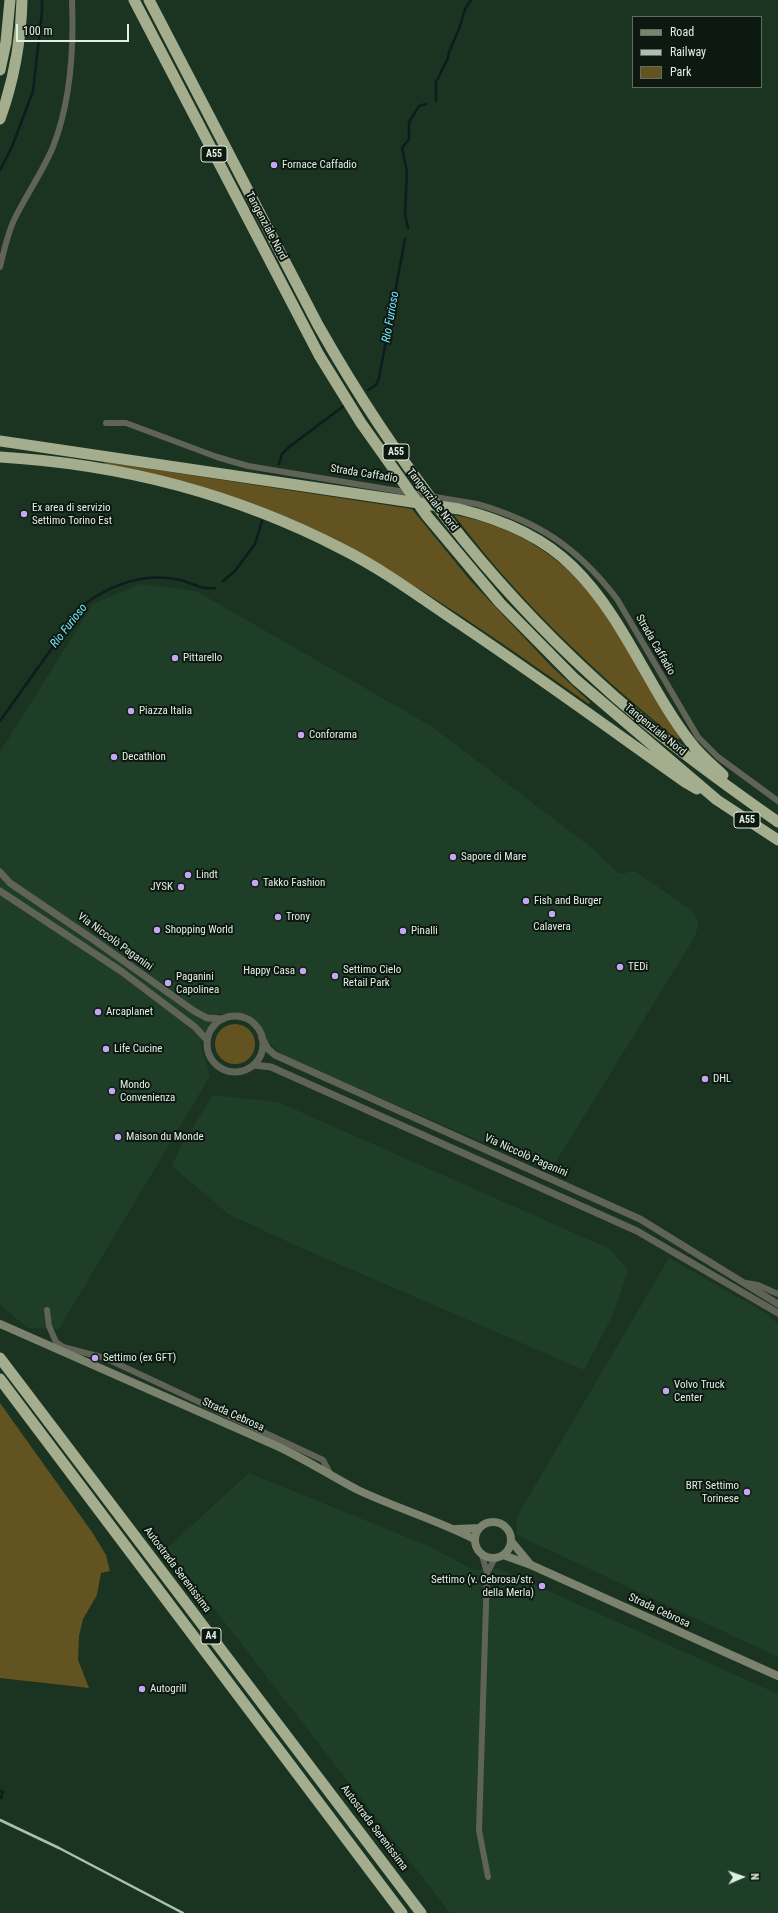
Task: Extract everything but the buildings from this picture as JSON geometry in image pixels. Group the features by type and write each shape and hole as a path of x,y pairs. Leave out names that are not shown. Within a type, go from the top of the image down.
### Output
{"highway":[{"path":"0,70 6,42 10,0"},
{"path":"0,119 14,75 19,48 22,0"},
{"name":"Tangenziale Nord","path":"134,0 319,355 361,423 396,474 467,565 500,603 602,704 718,800 778,840"},
{"name":"Tangenziale Nord","path":"149,0 318,325 377,424 418,483 448,522 514,599 594,679 639,718 701,767 778,822"},
{"name":"A55","path":"0,441 459,509 481,514 516,529 552,550 573,567 591,587 608,611 691,744 705,759 762,810"},
{"name":"A55","path":"0,457 66,463 157,480 241,504 310,533 375,566 541,678 685,782 718,800"},
{"name":"Autostrada Serenissima","path":"0,1358 421,1913"},
{"name":"A4","path":"0,1379 402,1913"}],"main road":[{"name":"Strada Cebrosa","path":"0,1324 289,1452 390,1504 456,1529 474,1539"},
{"path":"488,1522 499,1523 508,1530 511,1541 507,1552 495,1558 482,1555 476,1547 474,1539 478,1528 488,1522"},
{"name":"Strada Cebrosa","path":"456,1529 478,1528"},
{"name":"Strada Cebrosa","path":"511,1541 531,1565"},
{"name":"Strada Cebrosa","path":"503,1555 531,1565 778,1676"}],"street":[{"path":"0,267 9,232 14,220 42,171 60,127 71,68 73,39 72,0"},
{"name":"Strada Caffadio","path":"106,423 126,424 217,457 248,466 477,504 506,513 535,526 560,541 588,565 617,599 698,737 720,758 778,801"},
{"name":"Via Niccolò Paganini","path":"0,872 10,883 89,936 194,1011 207,1018 223,1019"},
{"name":"Via Niccolò Paganini","path":"0,891 121,971 195,1027 207,1040"},
{"path":"237,1017 251,1021 257,1027 262,1038 263,1048 260,1057 254,1065 243,1071 236,1072 221,1069 210,1057 207,1040 213,1027 223,1019 237,1017"},
{"name":"Via Niccolò Paganini","path":"262,1038 268,1049 275,1055 640,1219 744,1282 761,1295 778,1304"},
{"name":"Via Niccolò Paganini","path":"254,1065 271,1067 637,1231 778,1313"},
{"path":"744,1282 758,1285 778,1294"},
{"path":"47,1310 48,1326 56,1342 63,1347 98,1355 323,1460 332,1475"},
{"path":"224,1423 240,1421"},
{"path":"482,1555 487,1573 479,1830 488,1877"},
{"path":"487,1573 495,1558"}],"shaded area":[{"name":"Settimo Cielo Retail Park","path":"140,584 196,591 431,726 596,851 620,874 635,871 691,910 697,919 698,927 694,938 552,1168 544,1169 284,1056 270,1044 247,1014 218,1014 200,1042 210,1076 59,1329 28,1328 0,1305 0,752 93,604"},
{"path":"213,1095 278,1102 610,1249 628,1271 612,1317 584,1370 297,1246 228,1214 172,1166 180,1148"},
{"path":"669,1258 766,1313 778,1324 778,1657 517,1535 516,1518"},
{"path":"249,1473 426,1545 474,1570 497,1568 778,1694 778,1913 450,1913 167,1548"}],"green space":[{"path":"105,462 412,509 470,580 551,666 590,702 589,704 443,604 368,558 329,537 289,518 244,500 175,480 104,464"},
{"path":"454,515 478,520 521,538 541,549 560,563 577,579 611,619 680,738 678,740 647,715 559,635 504,577"},
{"path":"231,1024 239,1024 246,1027 252,1033 255,1044 252,1055 246,1061 239,1064 231,1064 224,1061 218,1055 215,1048 215,1040 218,1033 224,1027"},
{"path":"0,1403 92,1532 106,1555 110,1571 101,1573 97,1595 83,1619 79,1636 78,1660 89,1688 0,1678"}],"waterway":[{"path":"0,170 12,147 33,91 42,0"},
{"name":"Rio Furioso","path":"436,101 436,82 448,58 465,9 471,0"},
{"name":"Rio Furioso","path":"408,228 405,214 407,172 402,148 409,139 409,122 419,106 426,104"},
{"name":"Rio Furioso","path":"368,390 376,385 379,378 405,239"},
{"name":"Rio Furioso","path":"279,464 282,454 289,447 345,405"},
{"name":"Rio Furioso","path":"223,581 235,571 255,544 262,521"},
{"name":"Rio Furioso","path":"0,721 82,606 104,592 128,582 153,578 180,580 201,587 215,588"},
{"name":"Rio Furioso","path":"0,1791 3,1792 1,1798"}],"railway":[{"path":"0,1820 59,1848 183,1913"}],"place":[{"name":"Fornace Caffadio","path":"274,165"},
{"name":"Ex area di servizio Settimo Torino Est","path":"24,514"},
{"name":"Pittarello","path":"175,658"},
{"name":"Piazza Italia","path":"131,711"},
{"name":"Conforama","path":"301,735"},
{"name":"Decathlon","path":"114,757"},
{"name":"Sapore di Mare","path":"453,857"},
{"name":"Lindt","path":"188,875"},
{"name":"Takko Fashion","path":"255,883"},
{"name":"JYSK","path":"181,887"},
{"name":"Fish and Burger","path":"526,901"},
{"name":"Calavera","path":"552,914"},
{"name":"Trony","path":"278,917"},
{"name":"Shopping World","path":"157,930"},
{"name":"Pinalli","path":"403,931"},
{"name":"TEDi","path":"620,967"},
{"name":"Happy Casa","path":"303,971"},
{"name":"Settimo Cielo Retail Park","path":"335,976"},
{"name":"Paganini Capolinea","path":"168,983"},
{"name":"Arcaplanet","path":"98,1012"},
{"name":"Life Cucine","path":"106,1049"},
{"name":"DHL","path":"705,1079"},
{"name":"Mondo Convenienza","path":"112,1091"},
{"name":"Maison du Monde","path":"118,1137"},
{"name":"Settimo (ex GFT)","path":"95,1358"},
{"name":"Volvo Truck Center","path":"666,1391"},
{"name":"BRT Settimo Torinese","path":"747,1492"},
{"name":"Settimo (v. Cebrosa/str. della Merla)","path":"542,1586"},
{"name":"Autogrill","path":"142,1689"}]}
